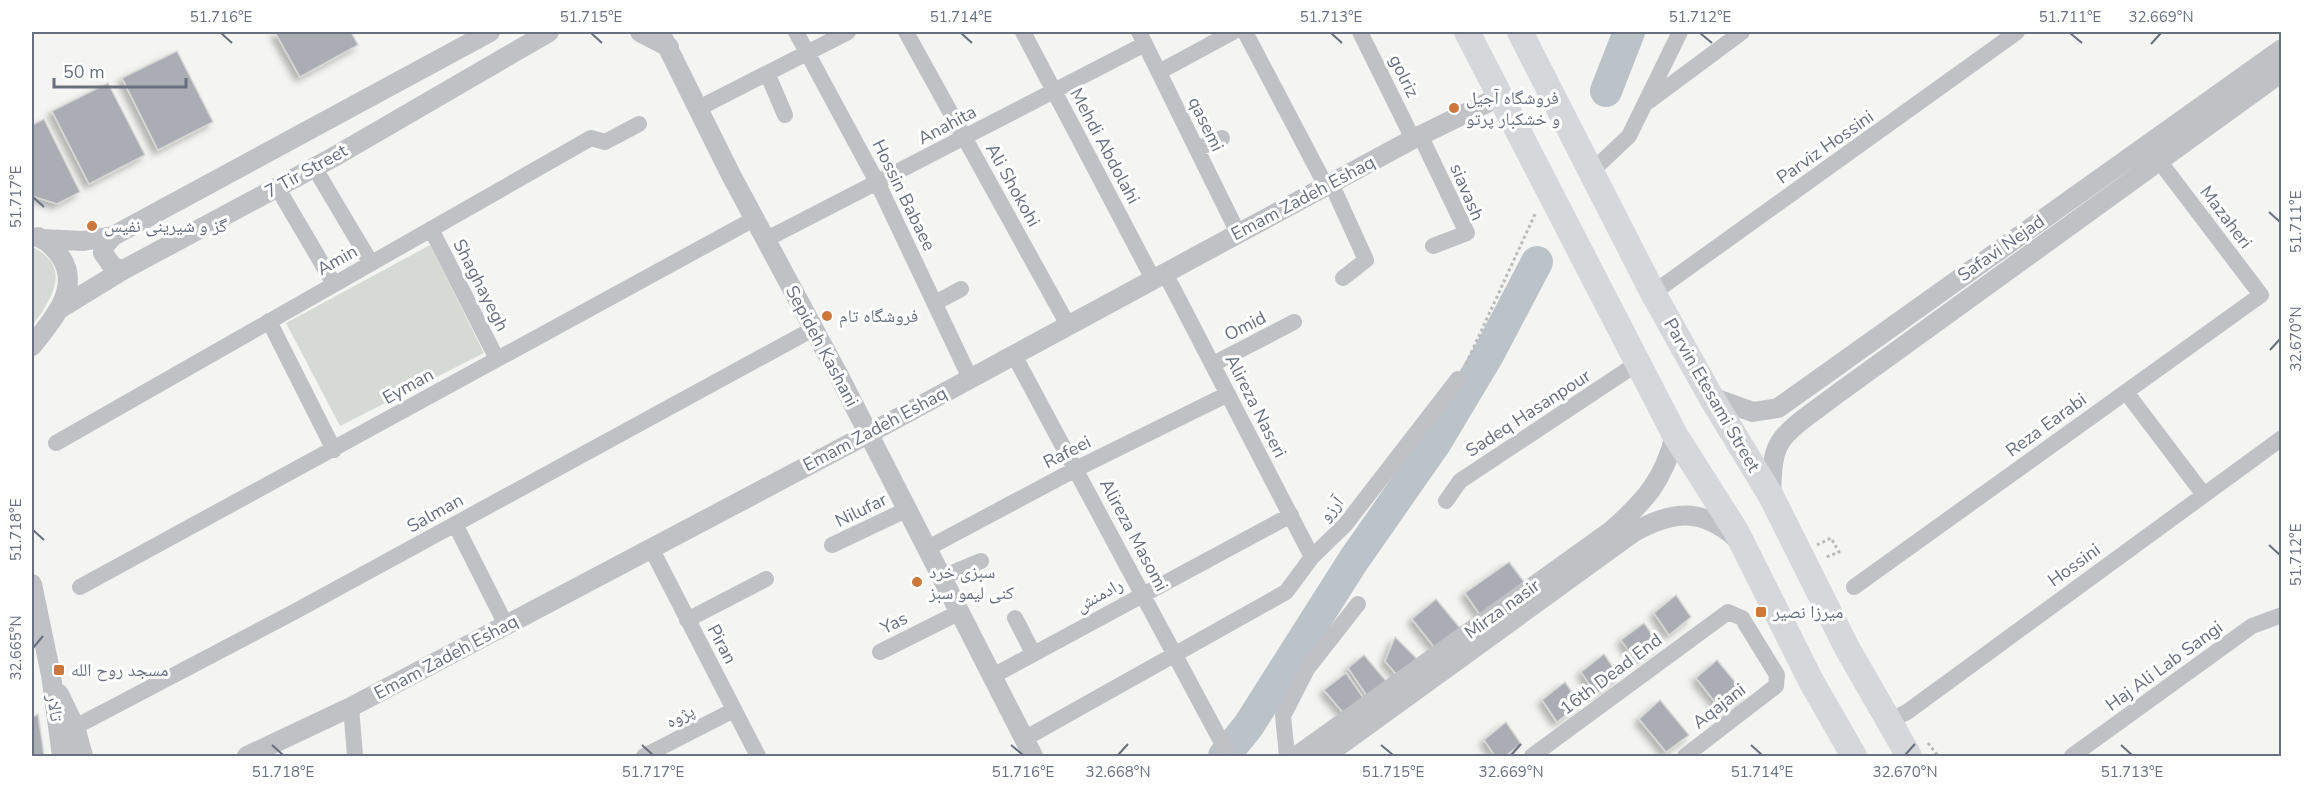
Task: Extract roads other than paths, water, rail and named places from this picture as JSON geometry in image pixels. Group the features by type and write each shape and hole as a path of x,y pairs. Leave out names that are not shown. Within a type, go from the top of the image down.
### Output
{"main road":[{"path":"1467,32 1675,435 1742,543 1811,681 1854,756"},
{"name":"Parvin Etesami Street","path":"1520,32 1653,293 1711,397 1771,496 1847,648 1909,756"}],"street":[{"name":"7 Tir Street","path":"37,236 83,241 113,236 490,32"},
{"name":"7 Tir Street","path":"60,308 123,270 314,167 549,32"},
{"path":"640,32 664,39"},
{"name":"Hossin Babaee","path":"796,32 878,184 970,378"},
{"path":"699,108 848,32"},
{"name":"Ali Shokohi","path":"906,32 1068,325"},
{"name":"Mehdi Abdolahi","path":"1023,32 1159,276"},
{"path":"1160,72 1233,32"},
{"path":"1245,32 1328,184 1366,260 1343,278"},
{"name":"golriz","path":"1360,32 1416,137"},
{"path":"1592,171 1629,135 1680,32"},
{"path":"1646,103 1742,32"},
{"name":"Parviz Hossini","path":"1653,293 2017,32"},
{"name":"Anahita","path":"765,240 878,184 1054,91 1142,38"},
{"name":"qasemi","path":"1142,38 1238,233"},
{"name":"Sepideh Kashani","path":"664,39 754,219 868,434 1033,756"},
{"name":"Safavi Nejad","path":"1778,408 2282,49"},
{"name":"Safavi Nejad","path":"1771,496 1773,464 1779,443 1790,432 1837,394 2282,72"},
{"path":"766,73 785,115"},
{"name":"Emam Zadeh Eshaq","path":"247,756 351,707 868,434 1416,137 1501,96"},
{"name":"Amin","path":"56,443 591,138 605,142 639,124"},
{"name":"siavash","path":"1416,137 1467,233 1432,246"},
{"path":"1197,149 1222,138"},
{"name":"Mazaheri","path":"2160,162 2261,295"},
{"path":"314,167 371,263"},
{"path":"277,187 334,284"},
{"name":"Eyman","path":"80,587 754,219"},
{"name":"Shaghayegh","path":"431,229 497,359"},
{"path":"32,346 60,308 67,293 68,277 64,262 55,249 37,236"},
{"path":"113,236 104,246 103,253 113,267 123,270"},
{"name":"Alireza Naseri","path":"1159,276 1213,364 1312,557"},
{"path":"935,303 960,289"},
{"name":"Reza Earabi","path":"1854,587 2261,295"},
{"path":"269,321 334,450"},
{"name":"Omid","path":"1213,364 1294,322"},
{"name":"Salman","path":"75,727 813,329"},
{"name":"Alireza Masomi","path":"1014,355 1229,756"},
{"name":"Sadeq Hasanpour","path":"1446,501 1460,481 1638,363"},
{"name":"آرزو","path":"1024,739 1286,592 1312,557 1345,525 1458,379"},
{"path":"2126,392 2204,495"},
{"name":"Rafeei","path":"926,549 1076,469 1228,394"},
{"path":"1711,397 1753,412 1778,408"},
{"path":"1778,408 1770,415 1769,425 1780,434 1790,432"},
{"name":"Mirza nasir","path":"1325,756 1629,526 1637,508 1662,475 1675,435"},
{"name":"Hossini","path":"1889,721 1907,712 2282,438"},
{"name":"Nilufar","path":"832,545 906,510"},
{"name":"Mirza nasir","path":"1297,756 1629,526 1678,514 1719,523 1742,543"},
{"name":"رادمنش","path":"991,677 1291,515"},
{"path":"455,524 506,625"},
{"name":"Piran","path":"651,548 758,756"},
{"path":"940,578 981,561"},
{"path":"687,620 766,579"},
{"path":"32,584 51,675"},
{"path":"1287,756 1283,716 1307,669 1358,604"},
{"name":"Aqajani","path":"1685,756 1776,686 1777,675 1742,618 1728,612 1713,622"},
{"name":"Yas","path":"880,652 958,613"},
{"name":"Haj Ali Lab Sangi","path":"2072,756 2252,626 2282,615"},
{"path":"1016,618 1033,653"},
{"name":"16th Dead End","path":"1532,756 1713,622"},
{"name":"تالار","path":"51,675 75,727 83,756"},
{"name":"تالار","path":"51,675 62,756"},
{"path":"351,707 355,756"},
{"name":"پژوه","path":"644,756 734,710"}],"waterway":[{"path":"1606,91 1629,32"},
{"path":"1224,756 1249,725 1353,561 1436,442 1488,355 1537,262"}],"place":[{"name":"فروشگاه آجیل و خشکبار پرتو","path":"1454,108"},
{"name":"گز و شیرینی نفیس","path":"92,226"},
{"name":"فروشگاه تام","path":"827,316"},
{"name":"سبزی خرد کنی لیمو سبز","path":"917,582"},
{"name":"میرزا نصیر","path":"1761,612"},
{"name":"مسجد روح الله","path":"59,670"}]}
